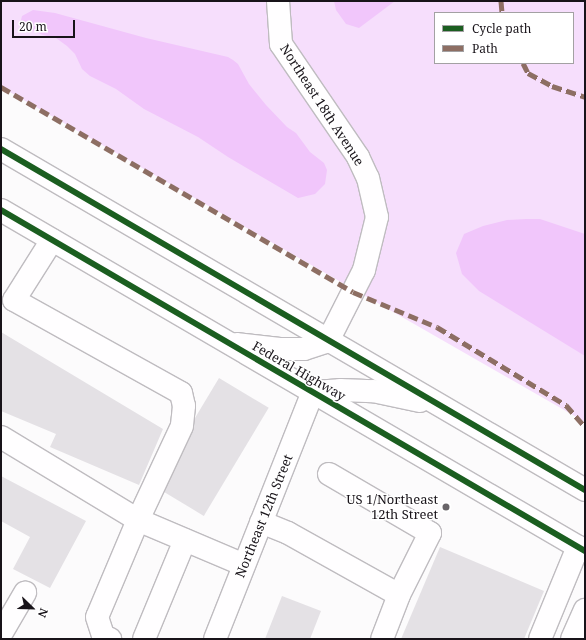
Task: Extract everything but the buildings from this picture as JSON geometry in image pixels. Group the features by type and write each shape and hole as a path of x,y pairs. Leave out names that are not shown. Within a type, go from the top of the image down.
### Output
{"main road":[{"name":"Northeast 18th Avenue","path":"278,1 281,44 358,157 368,178 377,217 364,270 328,340"},
{"path":"1,149 585,490"},
{"name":"Federal Highway","path":"1,210 582,549"},
{"path":"52,240 7,296 181,393 184,406 182,426 138,520 96,617 102,636 110,639"},
{"path":"230,344 280,349 304,349 328,340"},
{"path":"313,392 340,390 373,391 437,404"},
{"name":"Northeast 12th Street","path":"215,639 313,392"},
{"path":"1,437 138,520 244,565"},
{"path":"329,474 430,533 399,595 382,639"},
{"path":"261,522 288,532 399,595"},
{"path":"144,639 184,540"},
{"path":"540,639 582,549"},
{"path":"1,634 25,594"},
{"path":"572,639 585,610"}],"shaded area":[{"path":"1,1 585,1 585,422 1,87"},
{"path":"334,1 395,1 359,28 346,24 336,10"},
{"path":"33,10 55,13 146,38 228,57 238,64 249,84 266,105 287,127 296,133 310,152 324,163 327,170 325,184 315,194 298,198 228,157 198,137 144,109 116,89 90,76 82,69 75,54 56,38 43,35 24,27 21,20 22,16"},
{"path":"540,219 585,234 585,356 479,291 462,274 456,253 464,234 483,226 507,220"}],"marked path":[{"path":"501,1 502,12"},
{"path":"524,64 528,73 552,86 585,97"},
{"path":"1,87 353,292 437,327 566,405 585,427"}],"cycle path":[{"path":"1,149 585,490"},
{"path":"1,210 585,551"}],"place":[{"name":"US 1/Northeast 12th Street","path":"446,507"}]}
